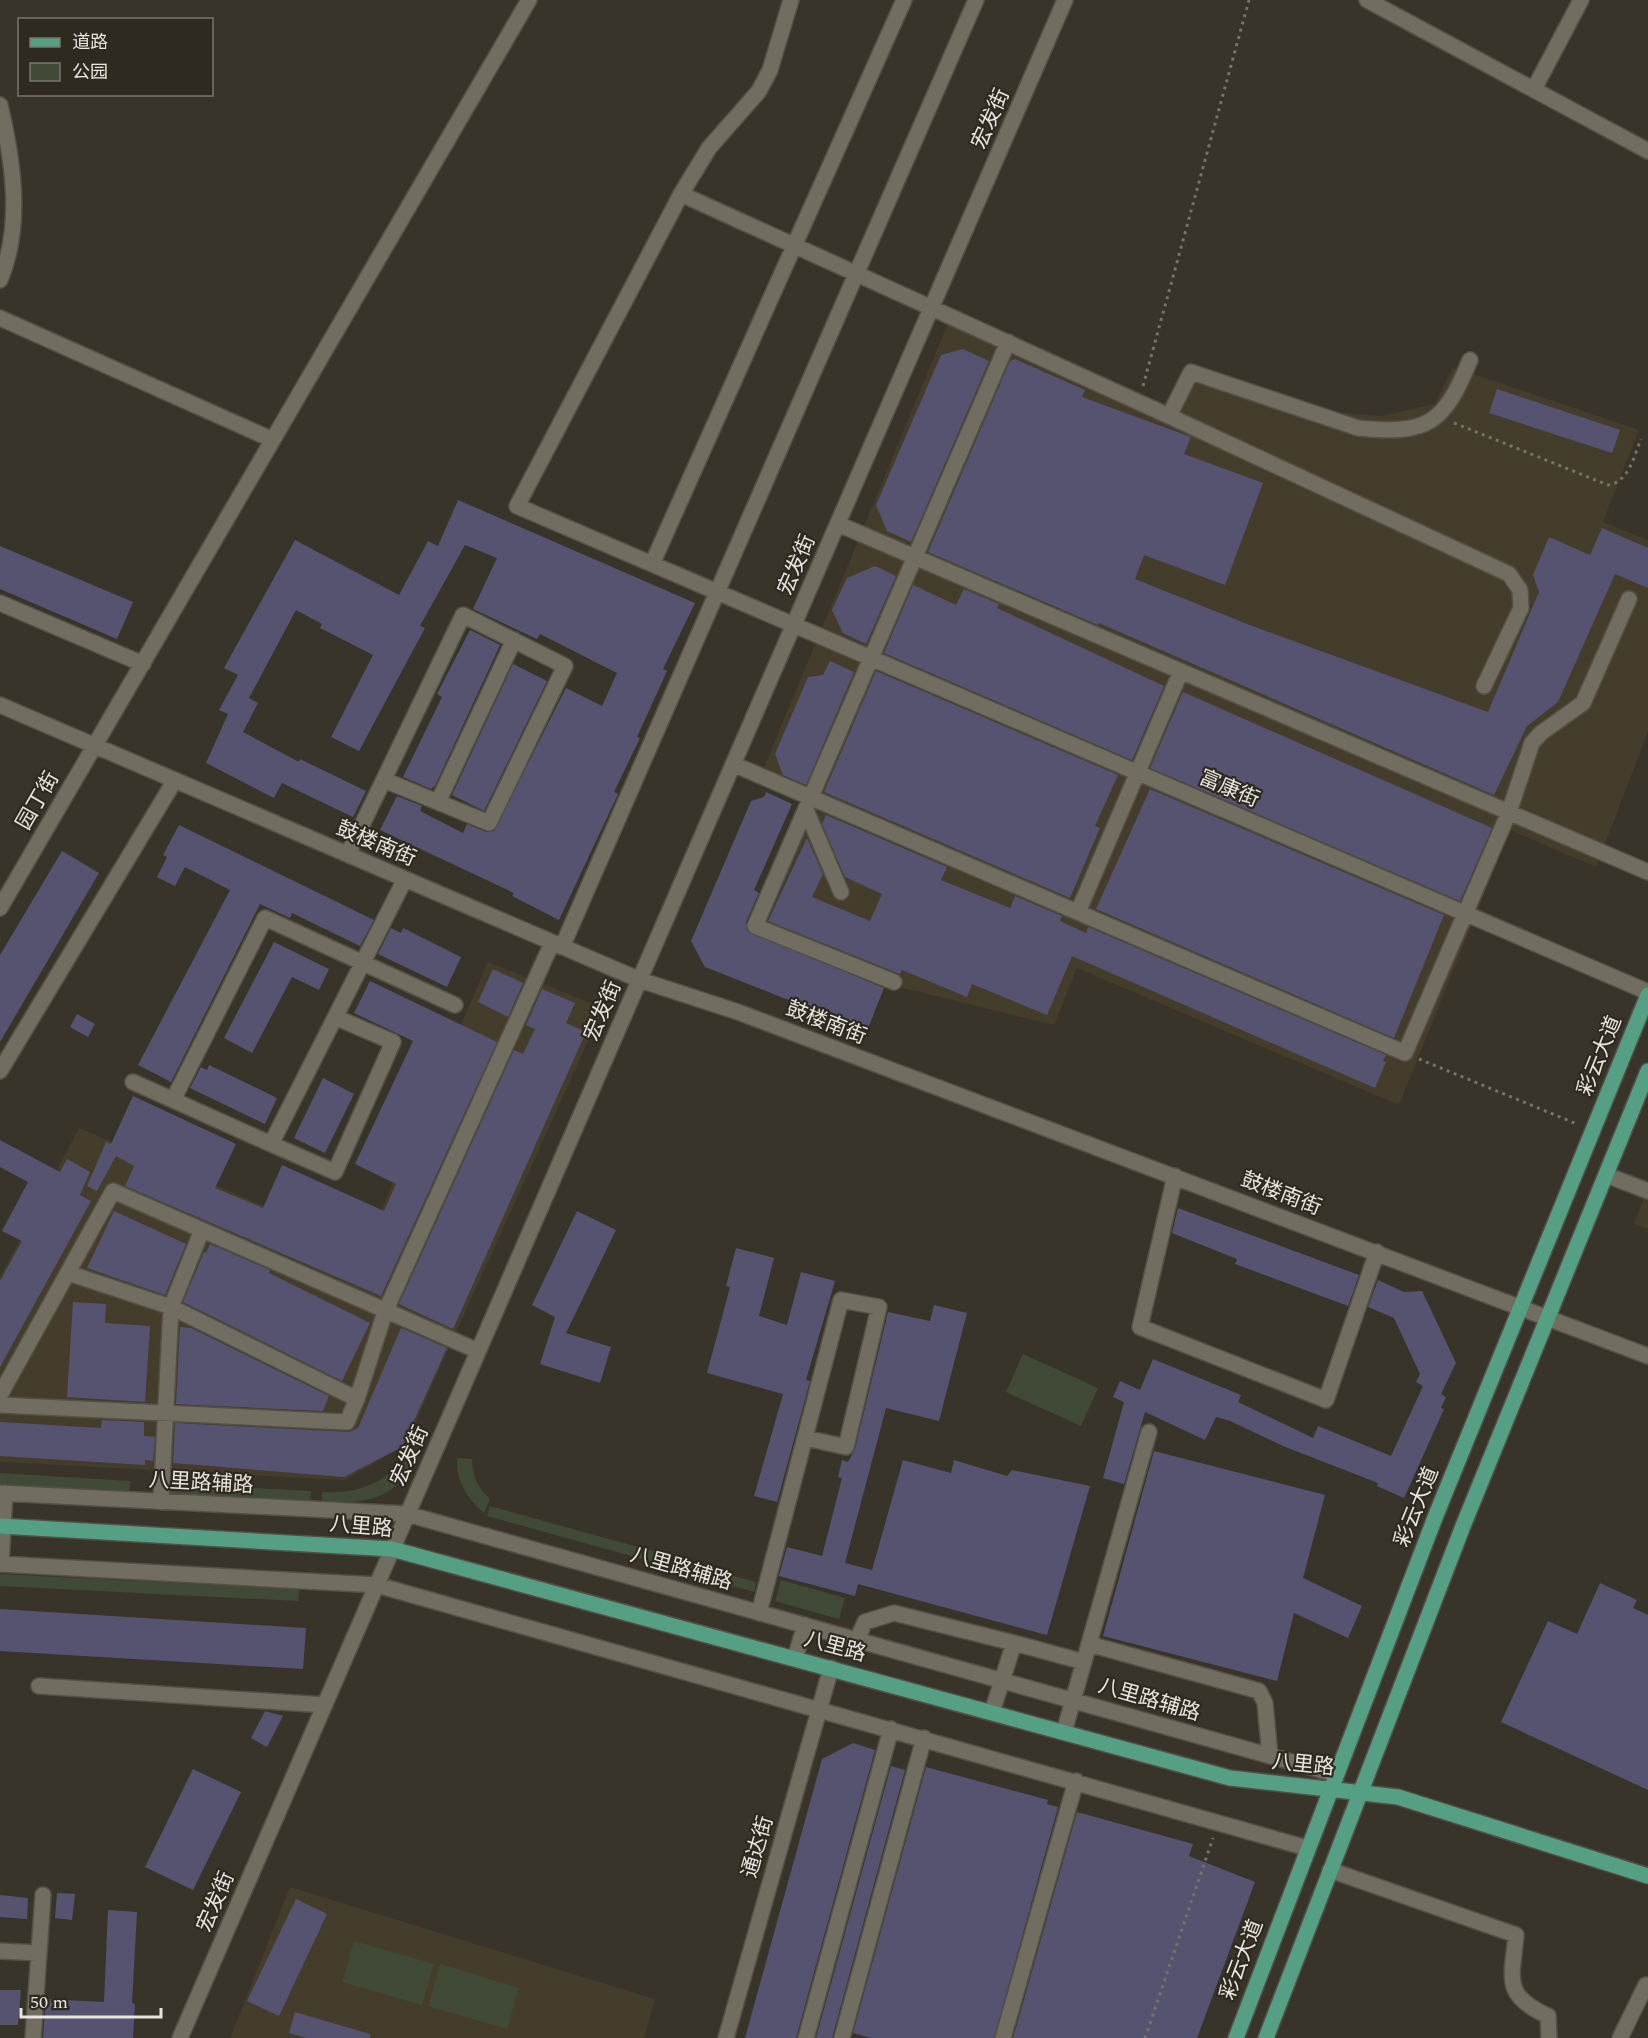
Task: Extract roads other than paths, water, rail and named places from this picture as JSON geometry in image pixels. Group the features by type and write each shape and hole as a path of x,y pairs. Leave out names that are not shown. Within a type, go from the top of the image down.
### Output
{"main road":[{"name":"彩云大道","path":"1236,2038 1335,1774 1648,993"},
{"path":"1266,2038 1359,1793 1648,1071"},
{"name":"八里路","path":"2,1526 392,1549 1230,1778 1398,1797 1648,1876"}],"street":[{"name":"园丁街","path":"0,908 529,0"},
{"path":"791,0 770,70 759,92 709,148 681,194 1008,342 1509,574 1520,590 1521,608 1484,686"},
{"path":"652,564 904,0"},
{"path":"0,1405 347,1422 357,1399 385,1312 557,945 717,592 976,0"},
{"name":"宏发街","path":"180,2038 1065,0"},
{"path":"1367,0 1648,151"},
{"path":"1534,89 1581,0"},
{"path":"0,105 12,158 13,217 13,229 0,280"},
{"name":"富康街","path":"681,194 517,506 1648,993"},
{"path":"0,318 273,440"},
{"path":"894,982 755,926 1008,342"},
{"path":"1169,416 1191,372 1358,428 1386,431 1408,428 1432,421 1447,409 1470,360"},
{"path":"838,524 1648,872"},
{"path":"734,764 809,804 1078,912 1405,1053 1509,812 1532,743 1541,733 1583,703 1629,599"},
{"path":"0,603 142,664"},
{"path":"348,855 463,615 565,666 489,823 384,780"},
{"path":"438,802 513,640"},
{"path":"1078,912 1181,671"},
{"name":"鼓楼南街","path":"0,705 640,980 738,1012 1521,1306 1648,1356"},
{"path":"0,1071 175,780"},
{"path":"809,804 841,892"},
{"path":"271,1144 405,879"},
{"path":"173,1100 265,918 455,1005"},
{"path":"133,1082 335,1172 393,1042 335,1017"},
{"path":"1606,1174 1648,1191"},
{"path":"1175,1176 1140,1327 1326,1400 1377,1252"},
{"path":"0,1395 113,1191 478,1351"},
{"path":"161,1502 171,1307 202,1230"},
{"path":"68,1273 171,1307 357,1399"},
{"path":"759,1613 842,1300 879,1307 846,1447 806,1438"},
{"path":"1064,1732 1149,1432"},
{"path":"3,1493 1,1564 377,1585 819,1708 1307,1848"},
{"name":"八里路辅路","path":"3,1493 407,1514 1335,1774"},
{"path":"858,1640 865,1622 894,1613 1084,1662"},
{"path":"795,1658 805,1625"},
{"path":"992,1712 1014,1643"},
{"path":"1089,1644 1259,1691 1265,1703 1270,1756"},
{"name":"通达街","path":"726,2038 831,1668"},
{"path":"39,1686 325,1705"},
{"path":"806,2038 891,1729"},
{"path":"842,2038 924,1738"},
{"path":"1003,2038 1076,1781"},
{"path":"1330,1870 1516,1935 1511,1983 1526,2006 1548,2016 1549,2038"},
{"path":"33,2038 44,1895"},
{"path":"0,1951 39,1953"},
{"path":"1620,2038 1646,1985"}]}
